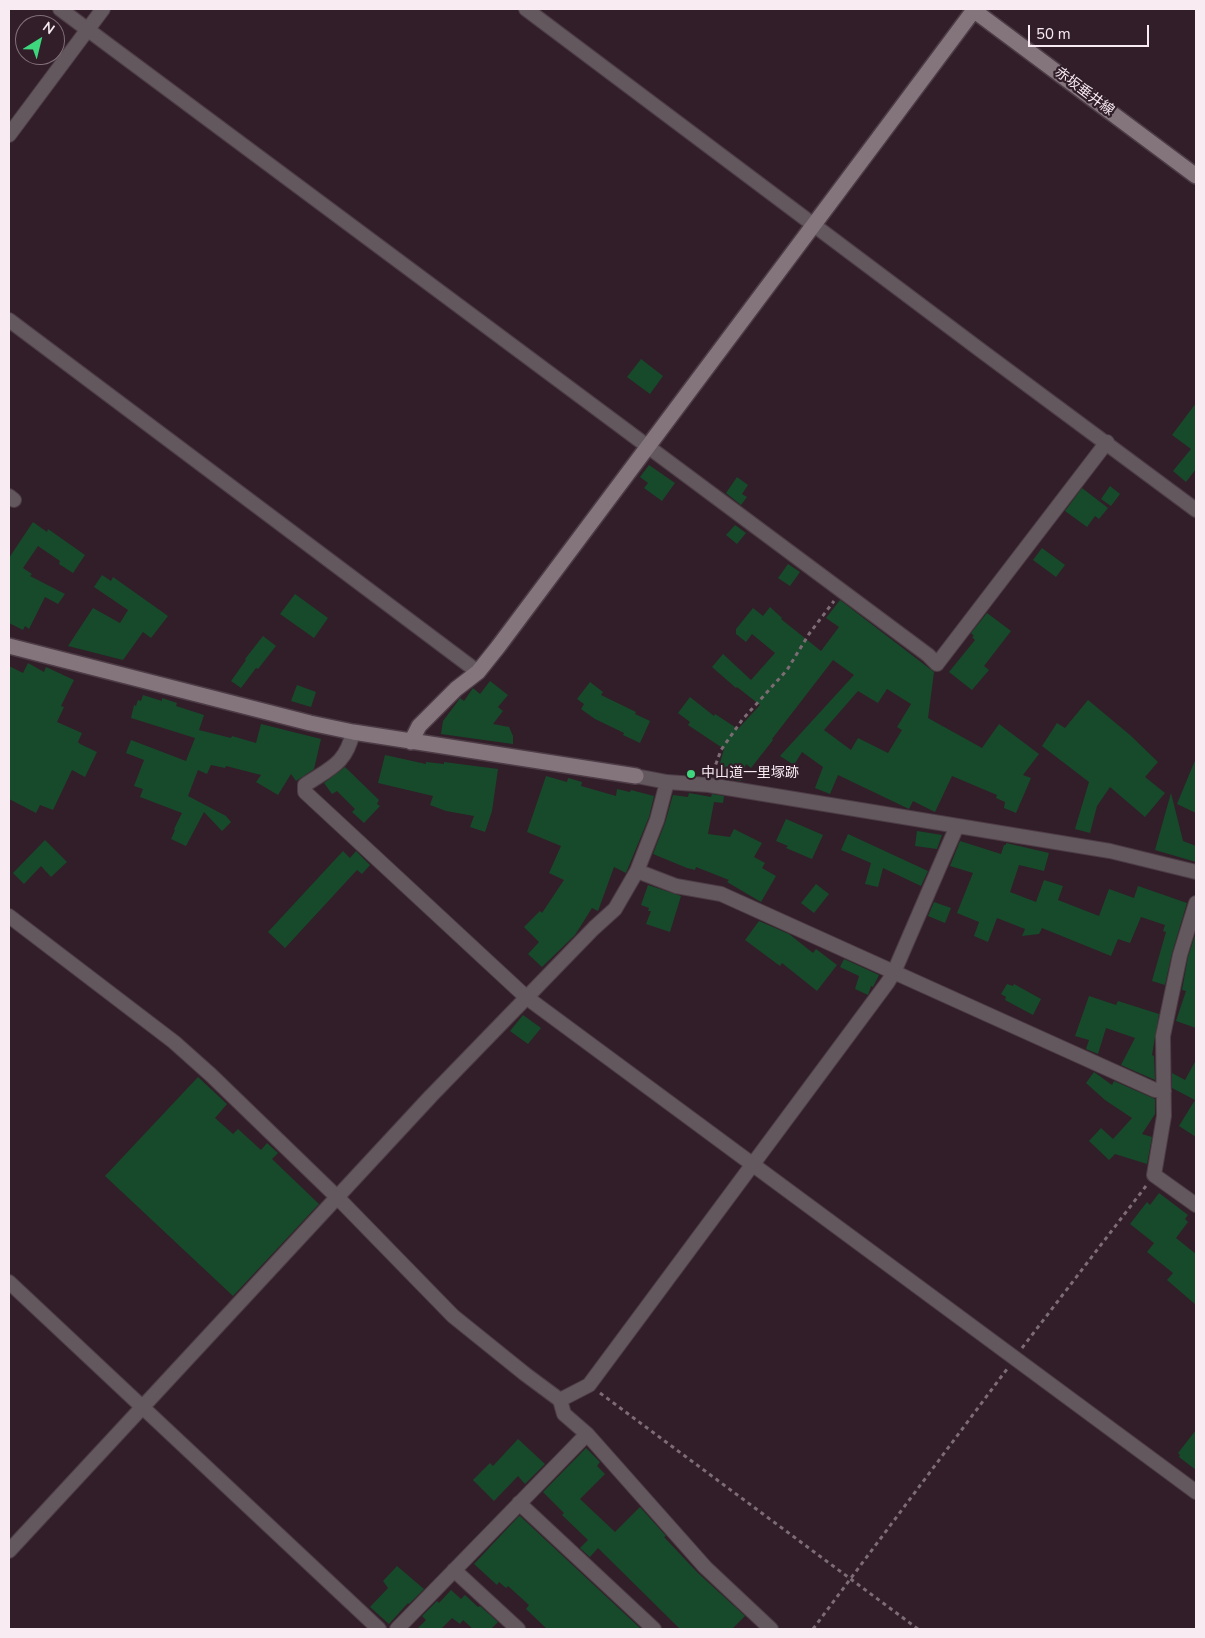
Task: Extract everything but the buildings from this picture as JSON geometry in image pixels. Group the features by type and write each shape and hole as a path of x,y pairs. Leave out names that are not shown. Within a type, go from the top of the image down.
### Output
{"street":[{"path":"60,9 928,655 937,664 1106,442"},
{"path":"9,135 103,9"},
{"path":"526,9 1196,510"},
{"path":"411,742 419,726 456,689 478,672 498,648 646,446 815,225 974,9"},
{"name":"赤坂垂井線","path":"974,9 1196,176"},
{"path":"9,320 478,672"},
{"path":"9,646 300,721 353,732 666,782 709,785 1110,851 1196,872"},
{"path":"353,732 350,744 341,760 305,785 305,792 526,998 1196,1492"},
{"path":"9,1551 431,1096 594,928 616,909 637,871 657,820 666,782"},
{"path":"560,1400 589,1385 894,972 956,826"},
{"path":"637,871 676,886 721,894 1155,1090 1164,1091"},
{"path":"1196,903 1180,955 1163,1036 1164,1116 1154,1175 1196,1205"},
{"path":"9,916 174,1042 337,1197 453,1316 560,1400 564,1414 587,1434 705,1567 762,1626"},
{"path":"9,1282 379,1629"},
{"path":"397,1629 587,1434"},
{"path":"519,1503 654,1629"},
{"path":"454,1570 518,1629"}],"path":[{"path":"709,785 721,750 742,720 787,670 809,634 842,591"},
{"path":"813,1629 1154,1175"},
{"path":"589,1385 918,1629"}],"place":[{"name":"中山道一里塚跡","path":"691,774"}]}
